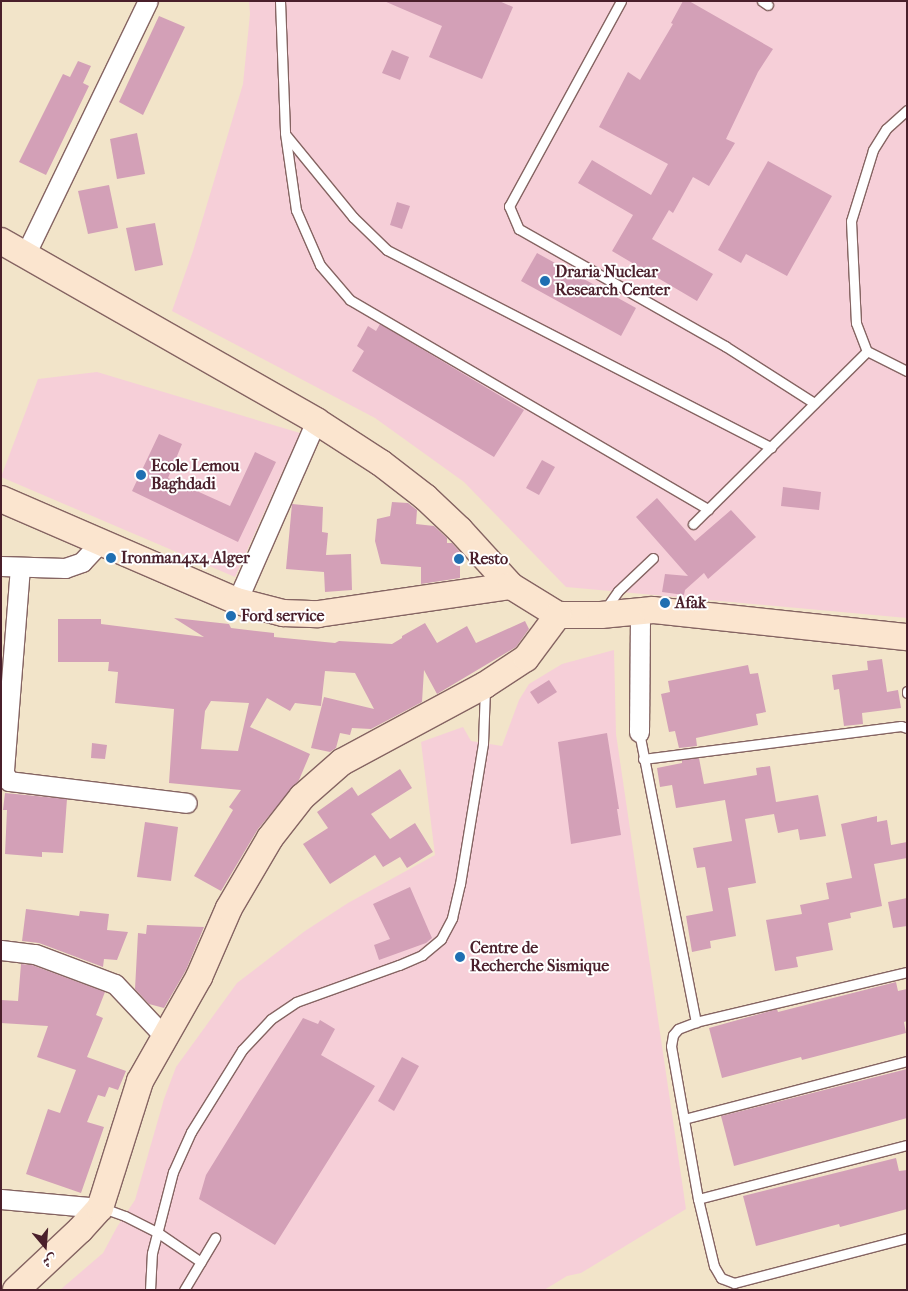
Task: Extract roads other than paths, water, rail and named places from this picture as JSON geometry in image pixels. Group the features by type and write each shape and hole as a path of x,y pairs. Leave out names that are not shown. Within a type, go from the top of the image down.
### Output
{"main road":[{"path":"1,240 316,420 381,463 426,497 460,530 511,586 558,615 601,615 653,610 907,637"},
{"path":"1,499 237,601 283,613 318,614 511,586"},
{"path":"16,1290 80,1230 100,1208 140,1081 199,977 229,908 270,838 302,798 342,762 485,685 526,658 558,615"}],"street":[{"path":"25,255 148,1"},
{"path":"237,601 316,420"},
{"path":"1,566 65,568 82,562 100,543"},
{"path":"20,567 4,772 6,777 10,781 187,803"},
{"path":"639,732 640,611"},
{"path":"1,950 35,954 115,984 164,1036"},
{"path":"1,1199 100,1208"}],"lane":[{"path":"280,1 285,133 296,210 320,265 350,300 708,509"},
{"path":"621,1 509,206 518,229 725,346 814,404"},
{"path":"907,110 886,129 873,150 851,221 856,323 867,351 907,371"},
{"path":"285,133 353,218 387,250 771,447"},
{"path":"693,524 867,351"},
{"path":"601,615 618,591 653,558"},
{"path":"150,1290 152,1253 173,1172 191,1132 242,1050 265,1025 296,1002 399,965 422,955 441,939 452,918 460,884 483,743 485,685"},
{"path":"643,758 901,726 907,728"},
{"path":"639,732 696,1022"},
{"path":"907,972 696,1022 678,1029 673,1035 671,1046 698,1199 714,1266 721,1278 734,1283 907,1238"},
{"path":"684,1119 907,1061"},
{"path":"698,1199 907,1145"},
{"path":"100,1208 125,1216 157,1232 201,1262"},
{"path":"184,1290 215,1238"}],"place":[{"name":"Draria Nuclear Research Center","path":"545,281"},
{"name":"Ecole Lemou Baghdadi","path":"141,475"},
{"name":"Ironman4x4 Alger","path":"111,558"},
{"name":"Resto","path":"459,559"},
{"name":"Afak","path":"665,603"},
{"name":"Ford service","path":"231,616"},
{"name":"Centre de Recherche Sismique","path":"460,957"}]}
